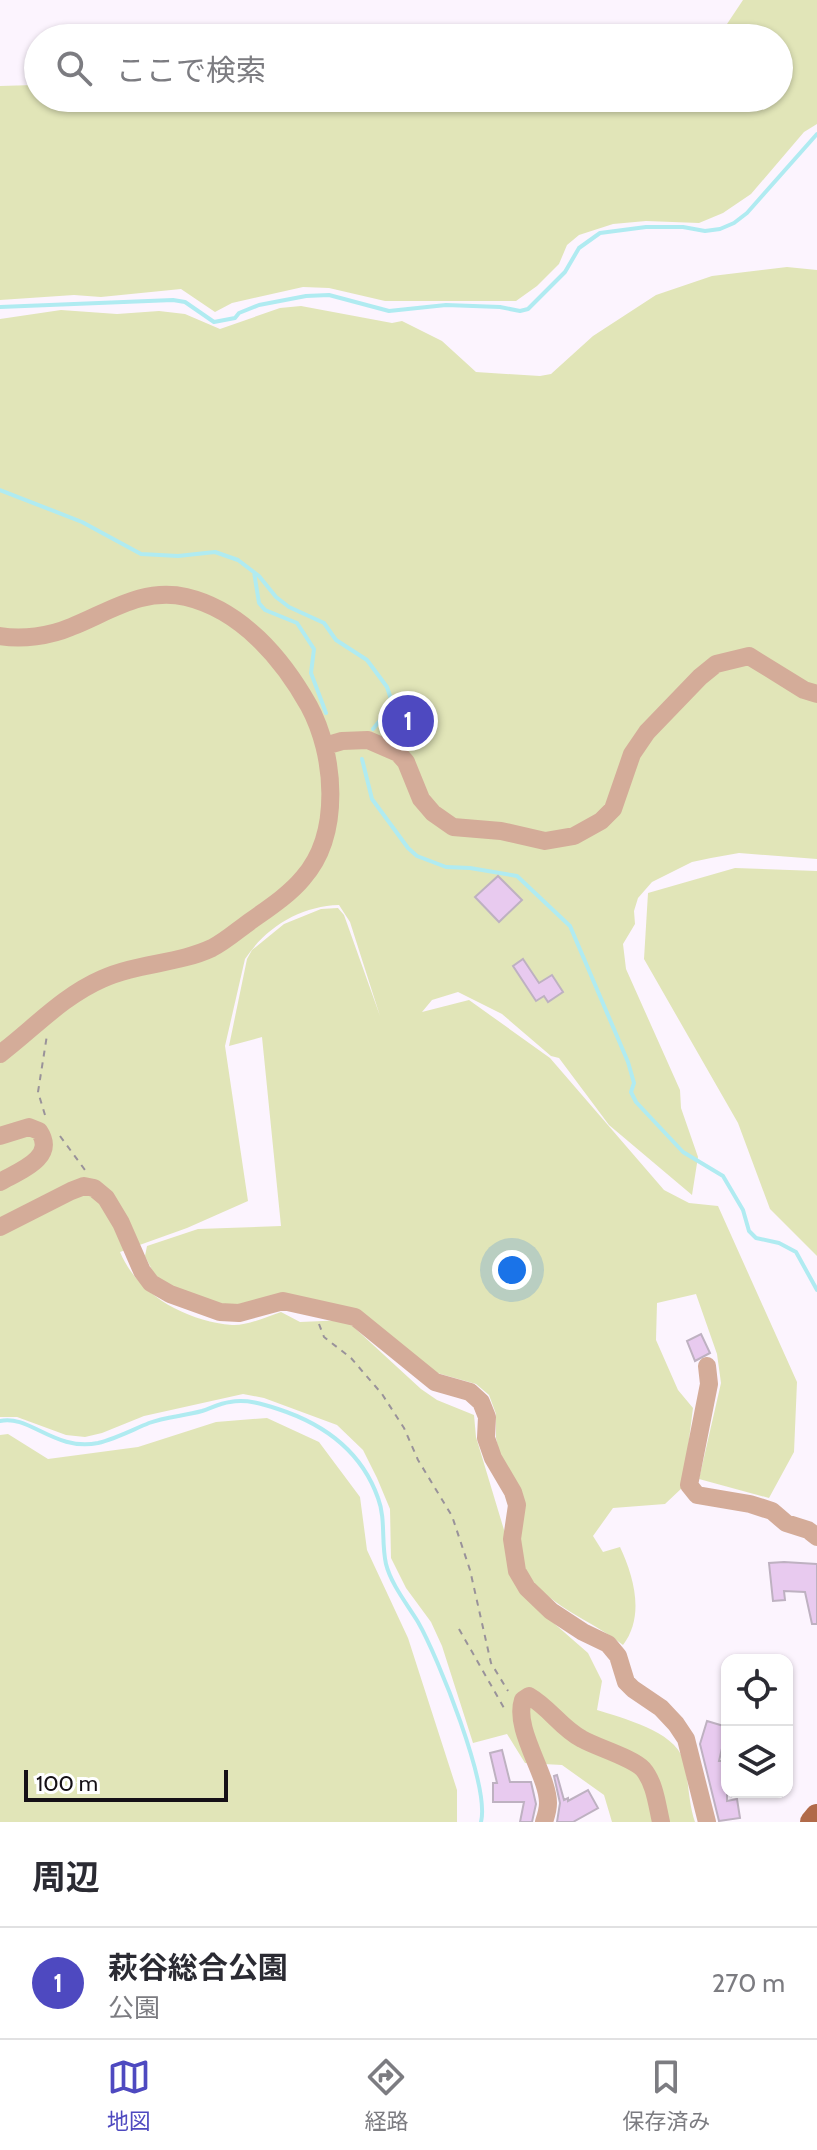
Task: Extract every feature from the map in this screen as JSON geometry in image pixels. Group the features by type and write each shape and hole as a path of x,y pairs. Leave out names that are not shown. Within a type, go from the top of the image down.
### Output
{"main road":[{"path":"812,1822 817,1816"}],"street":[{"path":"0,636 36,636 71,628 134,599 160,594 199,601 249,629 293,677 313,714 325,746 329,792 325,842 304,878 264,911 215,947 101,979 58,1005 0,1054"},
{"path":"325,746 355,740 383,745 398,753 406,762 421,799 433,813 453,827 501,831 545,841 574,836 601,821 613,809 632,754 647,732 716,664 749,656 804,690 817,694"},
{"path":"0,1136 29,1127 39,1131 44,1144 44,1151 38,1159 0,1182"},
{"path":"0,1227 84,1186 102,1193 121,1223 142,1271 151,1283 170,1294 220,1312 239,1313 283,1301 355,1317 435,1382 470,1392 481,1402 487,1417 489,1448 517,1505 512,1539 517,1571 527,1588 551,1611 608,1644 618,1656 626,1682 661,1708 676,1724 686,1739 707,1822"},
{"path":"707,1366 709,1384 689,1485 697,1495 772,1511 786,1523 808,1530 817,1537"},
{"path":"544,1822 548,1802 513,1711 529,1696 543,1704 558,1724 580,1738 641,1766 649,1779 661,1822"}],"path":[{"path":"48,1014 38,1092 42,1111 48,1120"},
{"path":"54,1129 102,1193"},
{"path":"313,1309 324,1337 351,1358 382,1394 452,1516 470,1570 491,1663 513,1711"},
{"path":"459,1629 513,1711"}],"green space":[{"path":"743,0 817,0 817,124 804,132 751,194 723,213 699,223 646,221 613,224 579,235 567,245 559,264 516,301 385,301 329,288 303,287 232,303 215,312 181,289 101,297 74,295 0,300 0,86 24,85 24,112 793,112 793,24 727,24"},
{"path":"787,267 817,270 817,859 739,853 692,862 652,882 638,898 634,911 635,924 623,944 626,969 680,1090 681,1108 698,1157 692,1195 609,1125 559,1058 551,1056 502,1014 458,992 432,1000 422,1012 469,1000 550,1058 664,1190 689,1203 718,1206 797,1382 794,1452 769,1498 699,1479 721,1383 717,1354 696,1294 657,1303 656,1340 678,1390 693,1408 683,1487 665,1504 613,1508 593,1536 603,1552 620,1547 633,1584 634,1622 623,1645 555,1602 532,1581 524,1568 496,1438 496,1414 489,1395 476,1384 437,1373 357,1313 246,1304 211,1305 156,1278 145,1256 147,1246 198,1229 281,1226 262,1037 229,1046 251,951 245,959 225,1046 248,1201 187,1228 120,1252 128,1267 151,1293 198,1318 238,1325 281,1312 300,1322 346,1320 421,1389 437,1400 474,1415 476,1437 520,1583 541,1612 588,1653 602,1681 597,1710 658,1733 678,1749 683,1759 695,1822 612,1822 604,1795 562,1765 525,1763 507,1734 473,1743 442,1646 431,1622 406,1588 391,1558 390,1509 377,1478 363,1450 337,1425 264,1398 243,1394 144,1416 85,1437 66,1435 17,1417 0,1417 0,319 61,310 117,314 159,311 185,314 220,329 280,308 301,306 392,323 402,321 442,341 476,372 540,376 551,374 593,336 656,295 712,276","holes":["339,905 350,922 380,1016 344,915 338,908 321,909 284,924 254,948 286,920 311,909"]},
{"path":"735,868 817,871 817,1256 770,1209 738,1123 644,959 648,893"},
{"path":"267,1418 319,1442 360,1497 367,1550 408,1638 457,1790 457,1822 0,1822 0,1435 8,1434 48,1459 138,1447 216,1422"}],"building":[{"path":"498,876 522,900 499,922 475,897"},
{"path":"523,959 539,983 552,975 563,992 548,1002 544,996 536,1001 513,966"},
{"path":"701,1334 710,1353 695,1361 687,1341"},
{"path":"769,1563 817,1564 817,1624 812,1624 805,1592 784,1591 785,1600 773,1601"},
{"path":"707,1721 721,1725 721,1798 727,1798 727,1801 737,1799 740,1818 719,1821 700,1744"},
{"path":"502,1750 510,1782 531,1782 536,1804 532,1822 520,1822 524,1802 493,1802 493,1783 497,1783 490,1753"},
{"path":"557,1775 564,1800 568,1798 568,1801 588,1790 598,1808 573,1822 557,1822 560,1803 554,1776"}],"waterway":[{"path":"0,307 173,300 185,302 214,322 235,318 239,313 259,305 329,295 389,311 446,305 520,311 528,309 565,272 579,248 600,233 646,227 683,227 705,231 734,223 747,213 817,134"},
{"path":"0,490 82,522 141,554 178,556 215,552 238,560 259,576 276,597 289,607 324,623 336,640 367,660 387,687 391,699 385,714 373,729"},
{"path":"254,572 259,603 265,610 297,623 314,649 311,673 326,713"},
{"path":"362,759 372,799 417,856 446,867 517,876 570,926 628,1062 634,1083 631,1092 636,1102 683,1152 723,1176 743,1210 749,1231 756,1238 779,1243 796,1252 817,1290"},
{"path":"0,1421 22,1423 69,1442 98,1443 155,1421 243,1401 295,1415 339,1441 362,1466 378,1498 388,1571 427,1639 449,1691 478,1780 481,1822"}],"place":[{"name":"萩谷総合公園","path":"408,721"}]}
